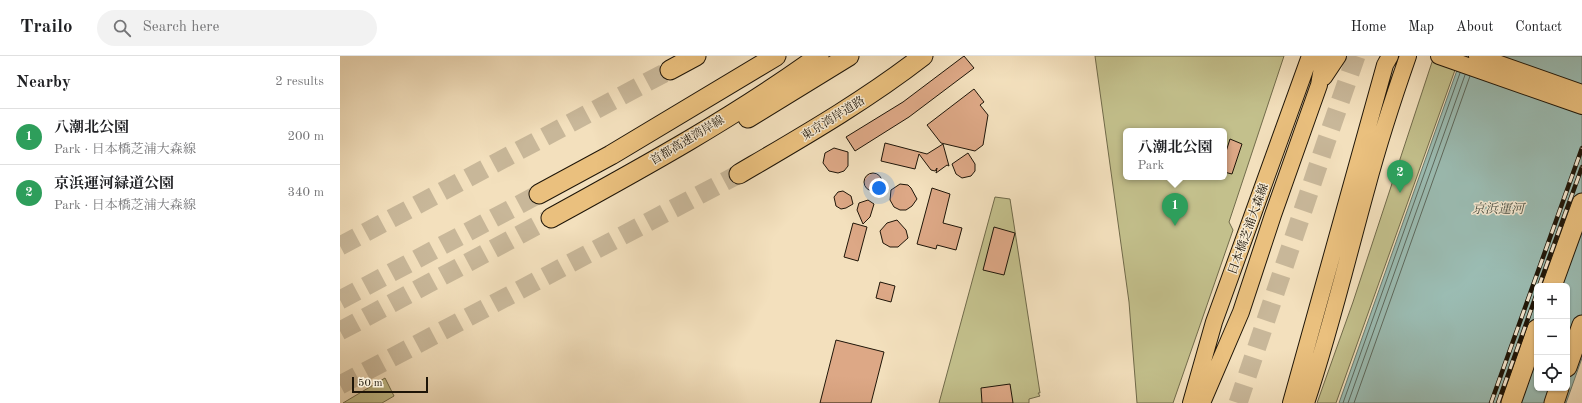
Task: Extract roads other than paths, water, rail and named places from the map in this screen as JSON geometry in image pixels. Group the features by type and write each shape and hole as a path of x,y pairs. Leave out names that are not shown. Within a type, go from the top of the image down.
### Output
{"highway":[{"path":"670,70 696,56"},
{"path":"685,111 724,76 753,56"},
{"path":"539,194 611,155 776,56"},
{"name":"首都高速湾岸線","path":"551,218 632,174 762,95 819,56"},
{"path":"632,174 743,122 849,56"},
{"name":"東京湾岸道路","path":"739,174 846,111 923,56"},
{"path":"1553,283 1582,203"},
{"path":"1570,359 1582,325"},
{"path":"1511,403 1534,338"},
{"path":"1554,403 1558,391"}],"main road":[{"name":"日本橋芝浦大森線","path":"1191,403 1214,322 1310,56"},
{"path":"1202,403 1241,312 1319,86 1324,56"},
{"path":"1319,86 1338,56"},
{"path":"1373,109 1375,56"},
{"path":"1291,403 1385,64 1390,56"},
{"path":"1306,403 1335,311 1375,158 1408,56"},
{"path":"1439,56 1582,106"},
{"path":"1476,56 1582,93"}],"water":[{"name":"京浜運河","path":"1462,56 1582,56 1582,358 1566,403 1339,403"}],"tunnel":[{"path":"1238,403 1356,56"},
{"path":"340,246 670,70"},
{"path":"340,385 739,174"},
{"path":"340,300 539,194"},
{"path":"340,331 551,218"}],"railway":[{"path":"1491,403 1582,148"},
{"path":"1540,283 1582,167"},
{"path":"1498,403 1534,301"}],"place":[{"name":"京浜運河緑道公園","path":"1400,193"},
{"name":"八潮北公園","path":"1175,226"}]}
